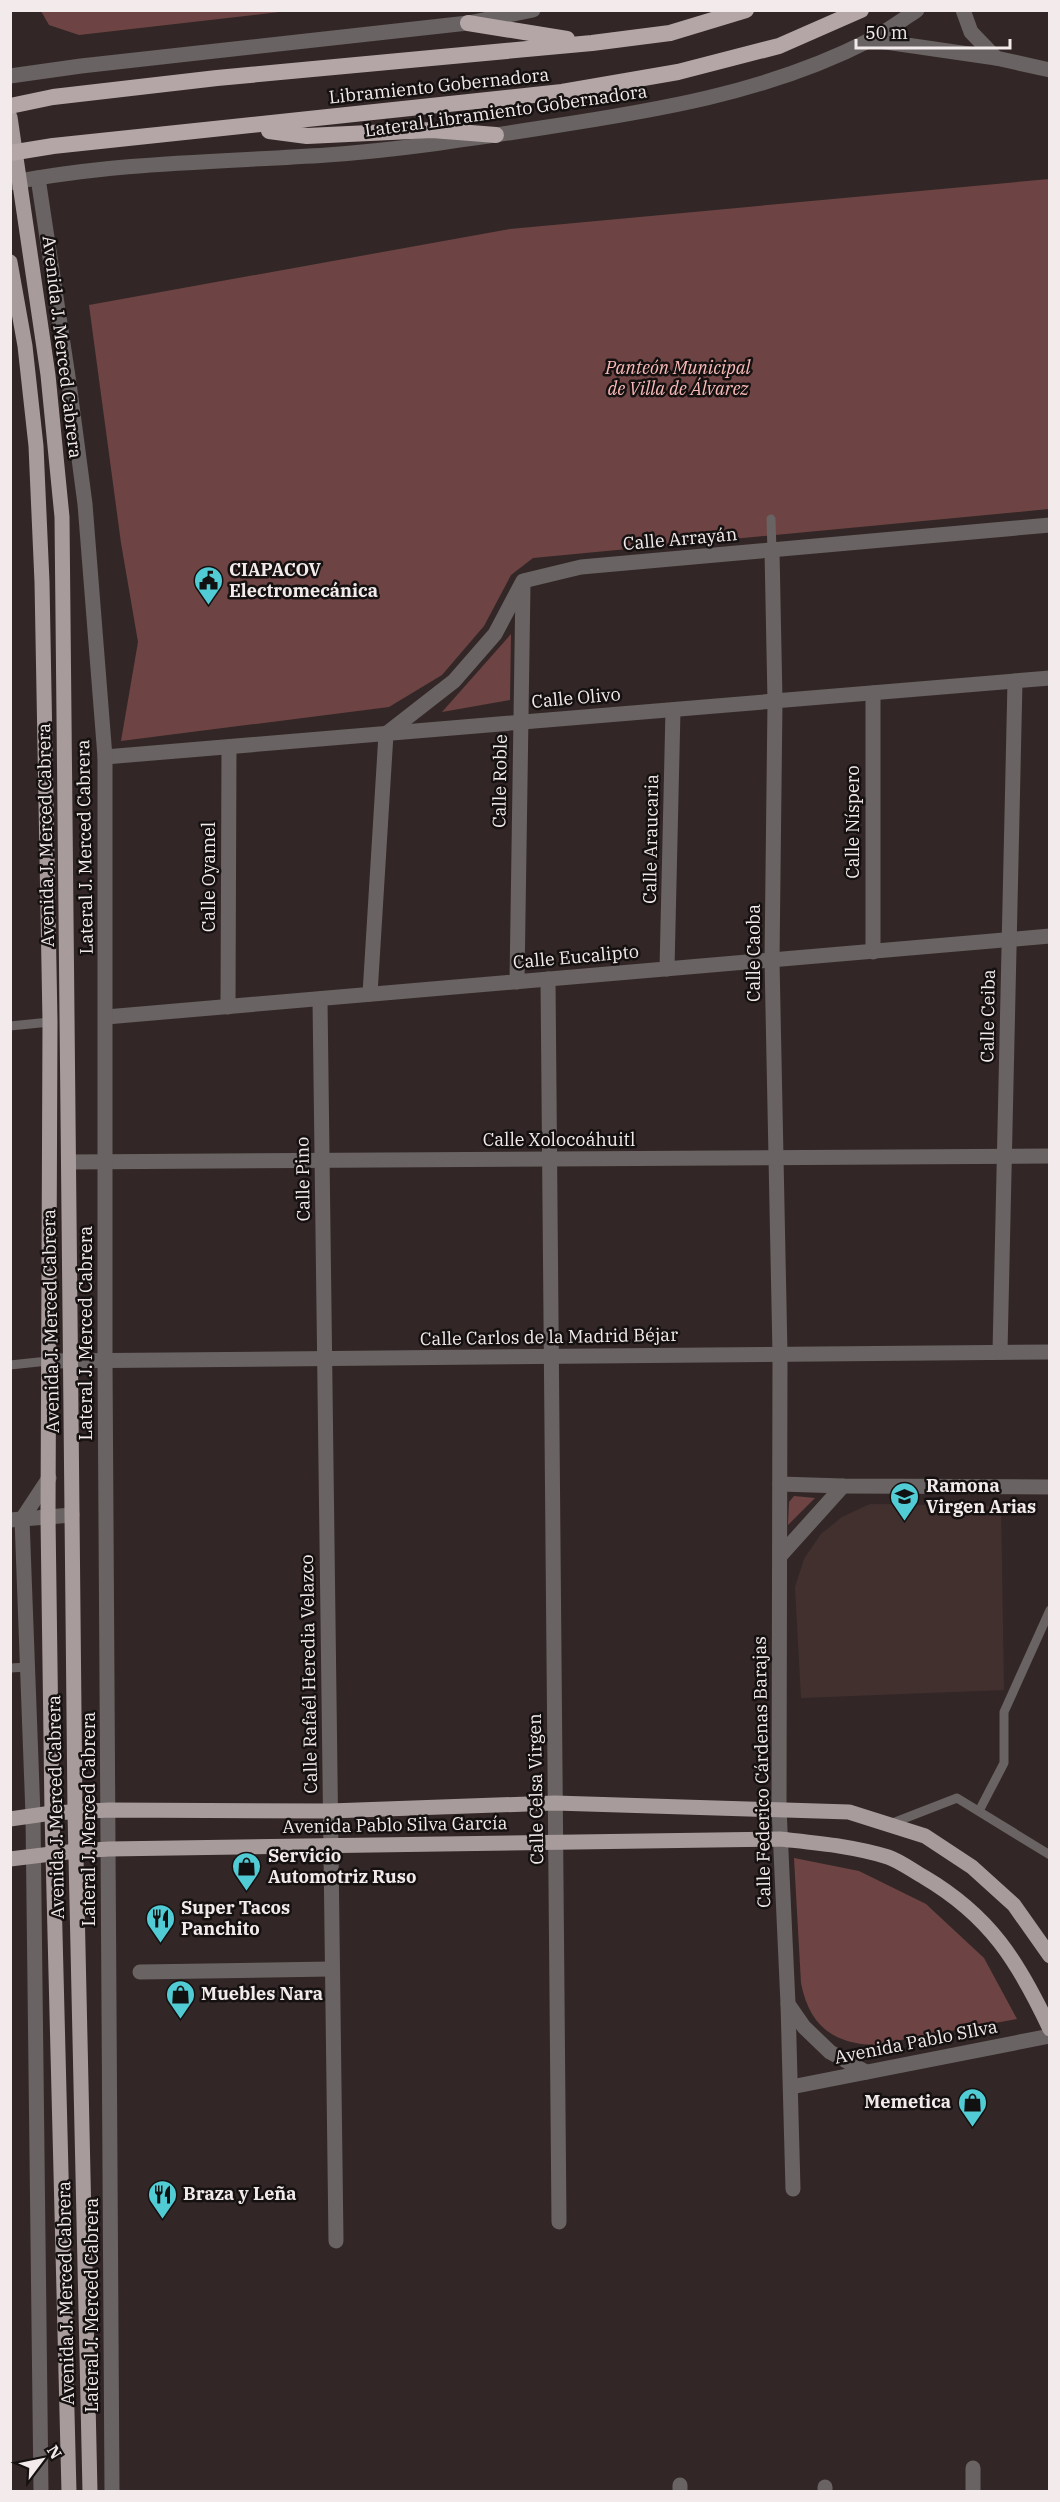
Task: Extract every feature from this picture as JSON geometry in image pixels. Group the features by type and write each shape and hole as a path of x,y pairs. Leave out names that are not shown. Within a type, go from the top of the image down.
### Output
{"highway":[{"name":"Libramiento Gobernadora","path":"10,106 53,97 217,78 592,43 670,33 746,10"},
{"name":"Libramiento Gobernadora","path":"13,153 53,146 242,128 562,92 678,72 779,46 861,10"},
{"path":"468,23 592,43"},
{"path":"242,128 307,136 432,130 496,135"}],"main road":[{"name":"Avenida J. Merced Cabrera","path":"10,117 15,182 42,328 62,517 75,1812 90,2492"},
{"name":"Avenida J. Merced Cabrera","path":"10,262 25,345 36,446 42,582 50,1022 48,1517 52,1813 69,2492"},
{"path":"10,314 25,345"},
{"name":"Avenida Pablo Silva García","path":"10,1819 52,1813 109,1810 330,1811 555,1803 779,1808 849,1812 925,1836 972,1867 1014,1905 1050,1956"},
{"name":"Avenida Pablo Silva García","path":"10,1859 109,1849 780,1839 840,1846 890,1858 946,1890 987,1925 1010,1953 1050,2029"}],"street":[{"path":"10,76 468,23 533,10"},
{"name":"Lateral Libramiento Gobernadora","path":"15,182 171,164 330,155 464,141 719,97 829,59 872,40 917,10"},
{"path":"963,10 971,32 996,58"},
{"path":"872,40 1048,68"},
{"name":"Lateral J. Merced Cabrera","path":"38,178 85,504 105,757 105,1361 112,2492"},
{"path":"38,299 49,253"},
{"path":"42,328 69,383"},
{"name":"Calle Arrayán","path":"523,581 580,567 1050,525"},
{"name":"Calle Caoba","path":"772,551 775,701 772,960 780,1354"},
{"path":"370,994 386,734 460,673 495,634 523,581"},
{"name":"Calle Roble","path":"517,982 523,581"},
{"name":"Calle Olivo","path":"105,757 1050,678"},
{"name":"Calle Ceiba","path":"1000,1352 1014,681"},
{"name":"Calle Níspero","path":"873,693 873,952"},
{"name":"Calle Araucaria","path":"668,969 673,710"},
{"name":"Calle Oyamel","path":"228,1007 229,747"},
{"name":"Calle Eucalipto","path":"106,1017 1050,936"},
{"path":"548,979 551,1357"},
{"name":"Calle Pino","path":"320,999 324,1359"},
{"name":"Calle Xolocoáhuitl","path":"69,1162 1050,1156"},
{"name":"Calle Carlos de la Madrid Béjar","path":"48,1361 1050,1352"},
{"name":"Calle Federico Cárdenas Barajas","path":"780,1354 779,1808 793,2189"},
{"name":"Calle Celsa Virgen","path":"551,1357 559,2222"},
{"name":"Calle Rafaél Heredia Velazco","path":"324,1359 336,2241"},
{"path":"41,2492 33,1815 28,1667 16,1520 49,1478"},
{"path":"780,1484 1050,1487"},
{"path":"780,1556 843,1486"},
{"path":"16,1520 72,1515"},
{"path":"140,1972 332,1969"},
{"path":"788,2004 804,2027 830,2052 866,2072"},
{"name":"Avenida Pablo SIlva","path":"791,2087 1050,2036"},
{"path":"973,2468 974,2492"}],"lane":[{"path":"771,519 772,551"},
{"path":"10,1026 50,1022"},
{"path":"10,1365 48,1361"},
{"path":"979,1811 1004,1763 1004,1712 1050,1610"},
{"path":"10,1668 28,1667"},
{"path":"889,1824 957,1798 1050,1855"}],"shaded area":[{"path":"870,1504 1001,1506 1004,1690 801,1698 795,1587 804,1559 821,1534 842,1517"}],"green space":[{"path":"41,11 288,11 79,35 49,25"},
{"name":"Panteón Municipal de Villa de Álvarez","path":"1049,179 1049,509 533,558 511,575 484,626 442,675 389,707 121,741 138,642 121,543 89,305 510,229"},
{"path":"511,634 510,700 442,712"},
{"path":"794,1496 815,1498 788,1525 789,1502"},
{"path":"794,1858 859,1871 926,1904 984,1958 1017,2019 873,2045 845,2040 824,2029 810,2010 801,1983"}],"place":[{"name":"CIAPACOV Electromecánica","path":"208,606"},
{"name":"Ramona Virgen Arias","path":"905,1522"},
{"name":"Servicio Automotriz Ruso","path":"247,1892"},
{"name":"Super Tacos Panchito","path":"160,1944"},
{"name":"Muebles Nara","path":"180,2020"},
{"name":"Memetica","path":"972,2128"},
{"name":"Braza y Leña","path":"162,2220"}]}
